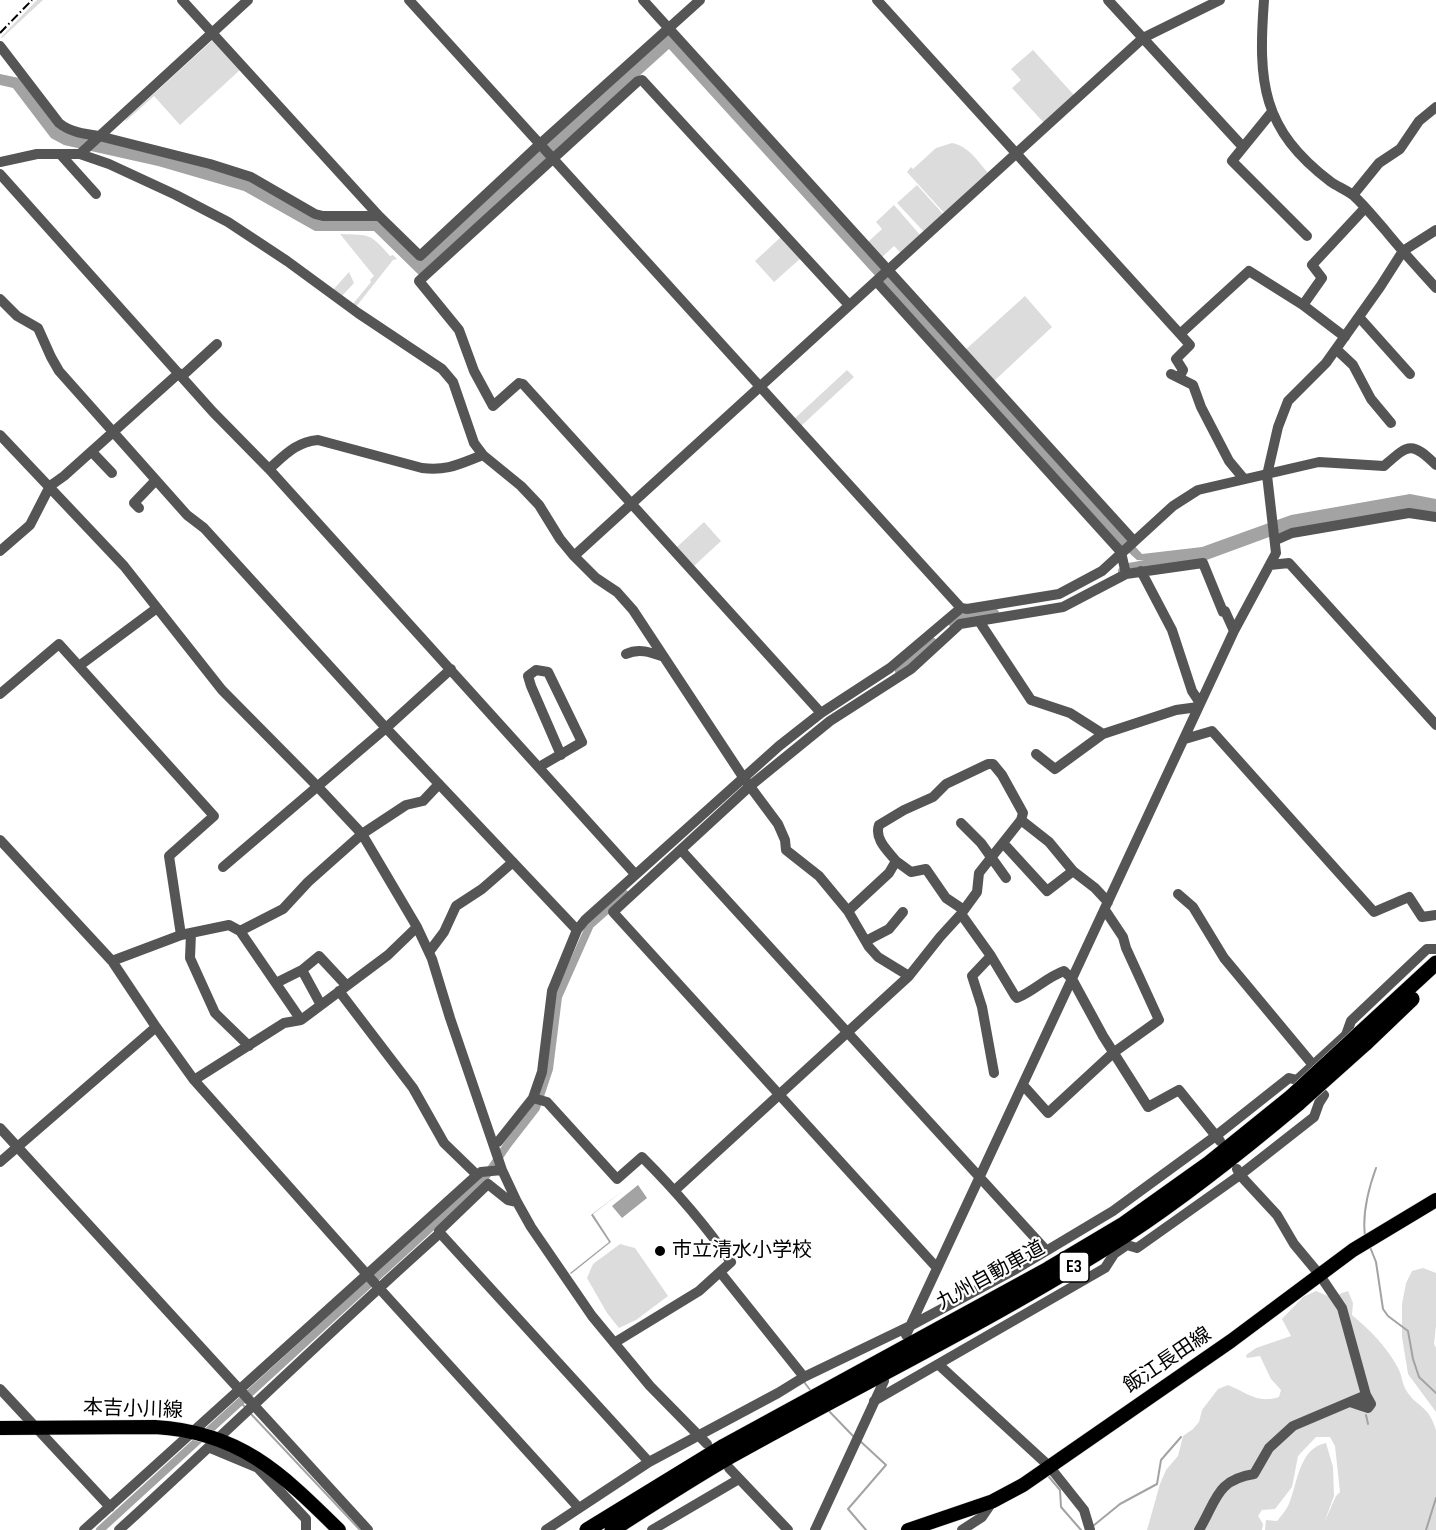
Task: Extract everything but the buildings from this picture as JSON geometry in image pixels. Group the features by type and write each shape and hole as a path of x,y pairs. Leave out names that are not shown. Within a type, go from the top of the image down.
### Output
{"highway":[{"name":"九州自動車道","path":"1362,1039 1436,963"},
{"name":"九州自動車道","path":"612,1530 790,1418 1053,1280 1127,1234 1216,1172 1362,1039 1436,976"},
{"name":"九州自動車道","path":"587,1530 724,1446 790,1418"}],"main road":[{"name":"飯江長田線","path":"908,1530 993,1501 1023,1485 1231,1341 1370,1238 1436,1200"},
{"name":"本吉小川線","path":"0,1428 155,1426 193,1431 215,1443 238,1447 270,1467 298,1490 339,1530"}],"street":[{"path":"182,0 379,216 420,256 700,0"},
{"path":"81,152 248,0"},
{"path":"409,0 961,608 967,609 1059,594 1102,571 1124,563"},
{"path":"643,0 1134,541"},
{"path":"877,0 1190,345 1176,359 1183,370 1175,376 1193,385 1201,407 1229,461 1244,479"},
{"path":"1108,0 1243,147"},
{"path":"574,556 1143,38 1220,0"},
{"path":"1264,0 1261,43 1262,73 1271,112 1285,138 1301,156 1331,182 1353,195 1436,288"},
{"path":"0,46 58,123 65,128 97,138 210,164 251,177 323,216 379,216"},
{"path":"821,713 523,384 519,383 493,406 474,371 456,325 418,281 638,81 645,81 849,305"},
{"path":"1353,195 1379,163 1400,149 1419,121 1436,107"},
{"path":"1271,112 1232,161 1307,236"},
{"path":"0,162 37,154 81,152 133,174 228,222 442,369 453,382 474,443 483,454 527,492 539,506 560,540 574,556 633,610 743,777 778,824 785,840 786,850 819,876 848,911 878,957 909,976"},
{"path":"60,154 96,194"},
{"path":"0,174 213,412 270,469 635,874"},
{"path":"1303,305 1322,278 1312,266 1365,207"},
{"path":"908,1331 1234,631 1276,553 1267,475 1278,427 1288,401 1326,363 1403,251 1436,231"},
{"path":"1180,334 1248,271 1303,305 1345,337"},
{"path":"876,281 1124,563 1141,571 1203,563 1223,612 1225,611 1234,631"},
{"path":"0,299 17,316 38,328 60,371 187,515 204,528 386,728 577,930"},
{"path":"1359,317 1410,374"},
{"path":"0,551 30,525 50,486 217,344"},
{"path":"1336,349 1353,365 1371,399 1391,423"},
{"path":"0,435 124,566 222,690 362,834 417,927 429,952 490,1172"},
{"path":"270,469 295,446 306,441 318,440 436,470 443,470 483,454"},
{"path":"937,1268 613,912 750,786 830,722 911,669 960,624 1064,607 1124,563 1134,541 1173,506 1198,490 1319,462 1383,466 1404,448 1411,447 1425,454 1436,465"},
{"path":"92,452 112,473"},
{"path":"139,508 134,503 156,480"},
{"path":"1275,539 1292,533 1409,513 1436,517"},
{"path":"1270,566 1289,563 1436,725"},
{"path":"1141,571 1172,630 1192,691 1199,705"},
{"path":"79,666 157,608"},
{"path":"498,1142 538,1099 552,991 577,930 585,920 743,777 821,713 890,668 961,608"},
{"path":"979,621 1031,700 1070,713 1103,734"},
{"path":"0,694 58,644 214,816 169,856 190,957 215,1013 249,1046"},
{"path":"626,654 634,650 648,651 664,657"},
{"path":"223,867 386,728 451,669"},
{"path":"539,767 561,755 582,742 548,672 536,670 528,676 561,755"},
{"path":"1036,754 1055,769 1103,734 1176,710 1199,705"},
{"path":"1185,739 1212,731 1374,912 1409,897 1422,917 1436,915"},
{"path":"675,1190 909,976 962,912 977,892 979,873 1021,820 1023,813 1002,775 993,764 988,764 946,784 933,797 904,810 879,825 878,837 896,861 911,872 926,869 946,898 962,912 991,956 1010,991 1017,998 1055,974 1064,971 1072,979 1113,1053 1148,1107 1179,1090 1219,1138"},
{"path":"240,931 283,909 308,882 362,834 406,805 423,801 439,784"},
{"path":"1021,820 1049,842 1073,871 1095,888 1123,937 1159,1020 1113,1053 1048,1113 1023,1084"},
{"path":"961,823 974,834 1006,878"},
{"path":"0,840 112,962 194,1080 578,1508"},
{"path":"1003,843 1047,891 1073,871"},
{"path":"681,850 1046,1250"},
{"path":"848,911 890,873 896,861"},
{"path":"429,952 444,932 456,906 482,889 513,862"},
{"path":"1178,894 1193,907 1224,958 1313,1065"},
{"path":"866,941 889,929 903,912"},
{"path":"112,962 186,934 229,925 240,931 301,1020"},
{"path":"194,1080 284,1023 301,1020 388,955 417,927"},
{"path":"549,1529 649,1462 703,1440 804,1377 908,1331 1017,1271 1046,1250 1113,1211 1219,1138 1289,1078 1297,1080 1305,1074 1346,1035 1351,1021 1359,1013 1427,949 1436,949"},
{"path":"276,983 302,970 319,956 413,1088 444,1143 490,1172 517,1202 531,1227 591,1316 650,1386 703,1440"},
{"path":"991,956 972,976 982,1007 994,1073"},
{"path":"302,970 321,1005"},
{"path":"0,1162 156,1027"},
{"path":"874,1401 939,1365 1042,1300 1105,1268 1114,1254 1127,1245 1137,1248 1314,1117 1324,1095 1305,1074"},
{"path":"538,1099 617,1179 642,1157 702,1221 731,1262 699,1291 614,1343"},
{"path":"0,1128 368,1530"},
{"path":"84,1530 368,1275 490,1172"},
{"path":"1199,1530 1224,1485 1237,1477 1254,1474 1269,1448 1293,1426 1366,1395 1342,1308 1319,1274 1294,1244 1277,1215 1238,1172"},
{"path":"123,1529 440,1233 439,1231 488,1184 508,1200 517,1202"},
{"path":"440,1233 649,1462"},
{"path":"720,1272 804,1377"},
{"path":"939,1365 1049,1466 1084,1510 1090,1530"},
{"path":"815,1530 884,1381"},
{"path":"0,1389 110,1507"},
{"path":"215,1443 258,1468 306,1519 306,1530"},
{"path":"729,1468 788,1530"},
{"path":"652,1530 739,1479"},
{"path":"962,1530 982,1517 993,1501"}],"shaded area":[{"path":"37,0 43,0 2,38 1,37"},
{"path":"667,33 1142,554 1202,547 1291,515 1410,494 1436,499 1436,513 1291,529 1204,561 1154,567 1152,561 1137,560 1118,543 669,49 419,275 374,231 315,231 244,191 158,166 64,145 51,138 13,88 0,85 0,74 19,78 52,121 250,181 316,219 378,220 419,261"},
{"path":"214,39 241,69 180,125 154,96 125,120"},
{"path":"1033,50 1074,95 1044,123 1012,88 1021,80 1011,69"},
{"path":"952,143 968,151 990,175 946,215 907,172 936,148"},
{"path":"917,185 944,215 925,233 897,203"},
{"path":"894,205 921,236 902,254 894,246 881,258 868,242 882,229 876,222"},
{"path":"340,234 369,237 390,256 393,255 397,259 393,260 355,308 352,305 374,276"},
{"path":"781,237 801,258 774,282 755,261"},
{"path":"349,272 354,283 341,297 333,290"},
{"path":"1025,296 1052,327 993,382 964,351"},
{"path":"847,370 854,377 801,426 794,419"},
{"path":"704,522 721,541 694,566 677,547"},
{"path":"638,1185 647,1198 622,1218 612,1206"},
{"path":"625,1189 593,1214 611,1242 571,1274 609,1242 591,1215"},
{"path":"620,1244 635,1248 668,1296 636,1320 619,1328 607,1313 587,1278 593,1264"},
{"path":"1423,1268 1436,1273 1434,1344 1436,1348 1436,1412 1408,1374 1402,1337 1402,1304 1406,1283 1412,1271"},
{"path":"1316,1291 1330,1297 1348,1291 1353,1303 1352,1315 1389,1353 1406,1390 1433,1422 1436,1430 1436,1530 1265,1530 1266,1520 1277,1521 1288,1506 1305,1458 1317,1446 1326,1443 1333,1467 1334,1496 1324,1523 1340,1492 1335,1446 1330,1437 1316,1437 1298,1456 1292,1487 1275,1509 1262,1510 1258,1516 1263,1524 1262,1530 1147,1530 1160,1484 1166,1470 1178,1456 1183,1436 1199,1422 1202,1410 1218,1389 1228,1385 1258,1398 1279,1397 1281,1390 1271,1379 1260,1356 1247,1358 1246,1355 1256,1348 1291,1336 1282,1319 1303,1297"}],"waterway":[{"path":"1122,571 1129,567 1162,561"},
{"path":"953,624 960,618 995,613"},
{"path":"899,671 933,642"},
{"path":"100,1530 484,1179 536,1108 549,1069 558,997 590,925 625,894"},
{"path":"1365,1236 1366,1202 1376,1168"},
{"path":"1370,1247 1376,1262 1383,1309 1388,1316 1408,1331 1419,1377 1436,1393"},
{"path":"804,1382 811,1391"},
{"path":"240,1402 245,1407"},
{"path":"827,1409 854,1437"},
{"path":"251,1414 360,1530"},
{"path":"1366,1415 1368,1424"},
{"path":"1093,1526 1120,1504 1157,1484 1161,1460 1181,1437"},
{"path":"859,1440 886,1465 848,1509 866,1530"},
{"path":"1049,1477 1060,1490 1061,1507 1081,1530"},
{"path":"1426,1530 1436,1498"}],"railway":[{"path":"0,33 32,0"}],"place":[{"name":"市立清水小学校","path":"660,1251"}]}
